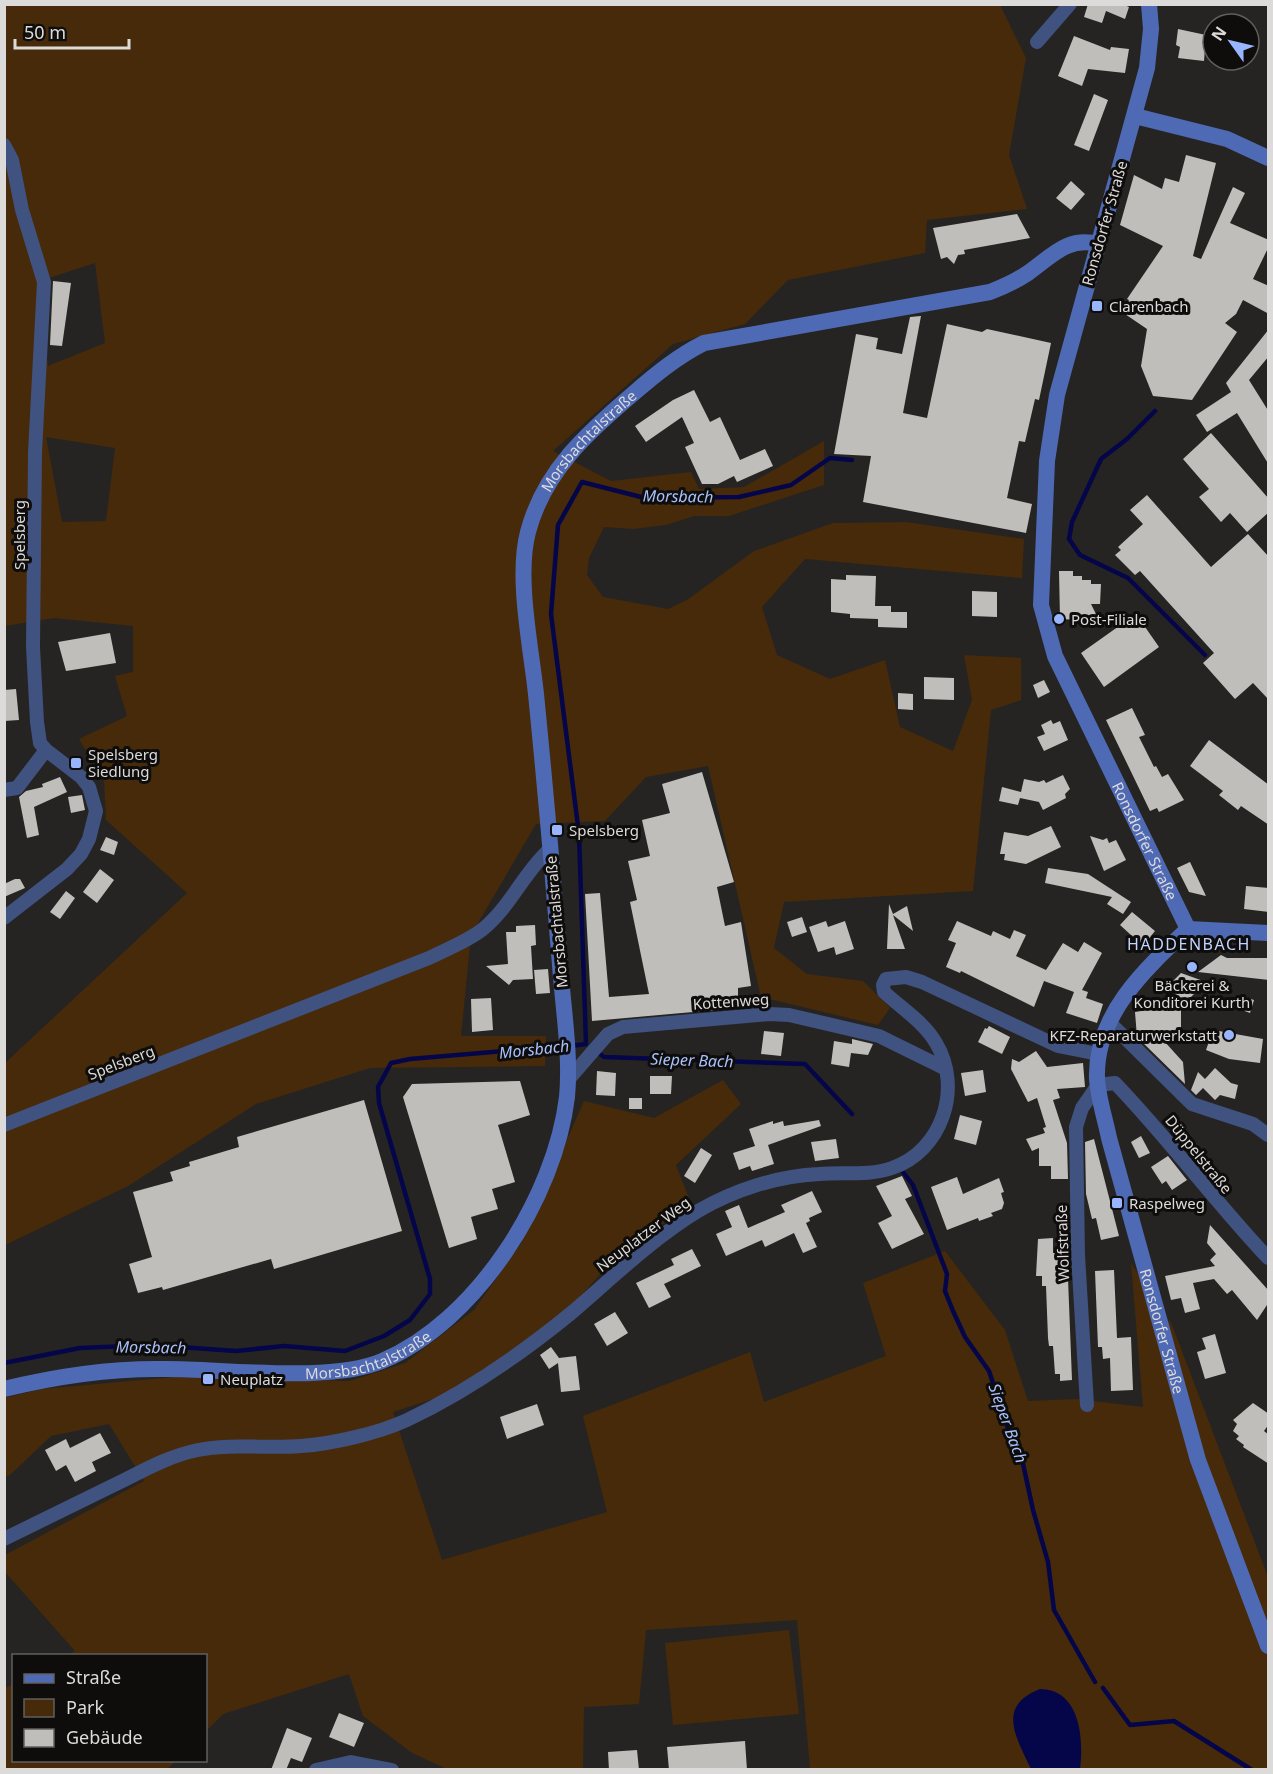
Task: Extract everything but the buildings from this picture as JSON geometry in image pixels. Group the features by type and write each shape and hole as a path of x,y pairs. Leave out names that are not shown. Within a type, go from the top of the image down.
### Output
{"main road":[{"name":"Ronsdorfer Straße","path":"1149,4 1150,50 1135,116 1064,366 1050,428 1041,605 1055,656 1188,929 1133,983 1110,1023 1098,1054 1098,1085 1115,1158 1198,1460 1269,1646"},
{"path":"1135,116 1227,139 1269,158"},
{"name":"Morsbachtalstraße","path":"4,1389 65,1376 159,1368 340,1371 362,1368 399,1353 441,1324 462,1304 505,1251 524,1221 547,1173 563,1120 567,1088 565,1032 550,849 524,581 524,552 538,501 570,451 656,374 687,351 704,344 990,292 1027,274 1068,244 1083,242 1098,244"},
{"path":"1188,929 1269,933"}],"street":[{"path":"1037,42 1070,4"},
{"name":"Spelsberg","path":"4,145 12,160 22,210 44,282 35,452 33,647 37,722 40,743 46,750"},
{"path":"4,790 17,788 46,750 81,777 89,787 96,811 94,824 81,854 67,869 4,918"},
{"name":"Spelsberg","path":"4,1125 429,958 467,940 497,915 537,860 550,849"},
{"name":"Neuplatzer Weg","path":"4,1539 168,1459 199,1450 303,1446 375,1431 406,1421 458,1392 517,1353 568,1315 620,1269 698,1212 766,1182 795,1176 882,1171 906,1162 932,1138 942,1120 947,1102 946,1069 942,1055 927,1029 884,992 883,985 886,979 906,977 922,982 1058,1046 1098,1054"},
{"name":"Kottenweg","path":"567,1088 608,1034 623,1027 769,1014 789,1015 879,1036 946,1069"},
{"path":"1110,1023 1192,1104 1253,1124 1269,1135"},
{"name":"Düppelstraße","path":"1098,1085 1115,1083 1152,1123 1224,1211 1269,1258"},
{"name":"Wolfstraße","path":"1087,1405 1078,1255 1076,1127 1082,1108 1098,1085"},
{"path":"316,1770 351,1762 392,1770"}],"green space":[{"path":"5,5 1000,5 1026,58 1009,155 1027,209 927,220 925,253 788,280 745,324 673,344 553,451 611,481 691,472 699,489 744,487 824,441 824,485 729,516 694,516 666,525 633,529 604,527 589,558 587,575 603,597 668,609 687,600 754,551 833,523 906,522 1024,539 1022,578 805,559 762,607 777,655 830,679 885,660 900,727 953,751 972,700 964,655 1021,658 1021,700 991,710 973,891 784,902 774,948 807,974 863,981 890,1008 878,1025 761,997 708,766 646,777 605,821 536,824 471,935 461,1036 546,1036 545,1066 370,1068 256,1104 128,1186 5,1245 5,1063 187,893 106,820 104,781 79,739 127,716 115,676 133,672 133,626 54,618 5,626","holes":["95,263 105,343 48,366 37,282","46,437 115,448 106,521 62,522"]},
{"path":"723,1080 741,1104 676,1165 691,1203 614,1259 568,1310 461,1390 393,1412 442,1560 607,1512 583,1416 750,1352 764,1402 886,1356 863,1283 945,1251 1005,1330 1028,1401 1077,1399 1143,1407 1131,1263 1172,1325 1268,1577 1268,1769 810,1769 797,1620 646,1630 639,1704 584,1707 583,1769 447,1769 412,1753 363,1716 349,1674 223,1714 207,1730 207,1654 69,1654 75,1651 5,1572 5,1555 144,1481 109,1424 51,1436 10,1475 5,1476 4,1398 42,1389 175,1377 350,1381 405,1363 474,1310 522,1242 584,1101 654,1118"},
{"path":"789,1630 799,1714 673,1725 665,1643"},
{"path":"12,1684 12,1762 175,1762 167,1769 5,1769 5,1688"}],"shaded area":[{"path":"1040,1689 1053,1691 1064,1697 1071,1706 1080,1731 1080,1769 1031,1769 1016,1734 1013,1723 1014,1713 1018,1704 1026,1696"}],"waterway":[{"name":"Morsbach","path":"1155,411 1127,439 1101,459 1072,522 1069,539 1080,555 1128,578 1205,655"},
{"name":"Morsbach","path":"571,1046 586,1044 579,834 551,614 558,525 582,482 645,498 739,497 791,485 830,458 852,460"},
{"name":"Morsbach","path":"4,1363 80,1348 151,1345 236,1351 284,1346 345,1351 384,1336 410,1320 430,1294 430,1279 379,1103 378,1087 391,1063 410,1059 563,1046"},
{"name":"Sieper Bach","path":"596,1051 604,1057 805,1064 852,1114"},
{"name":"Sieper Bach","path":"903,1172 913,1185 947,1274 945,1291 953,1311 965,1337 989,1371 1011,1437 1022,1459 1033,1510 1048,1562 1054,1610 1095,1682"},
{"name":"Sieper Bach","path":"1103,1688 1130,1725 1174,1721 1252,1770"}],"place":[{"name":"Clarenbach","path":"1097,306"},
{"name":"Post-Filiale","path":"1059,619"},
{"name":"Spelsberg Siedlung","path":"76,763"},
{"name":"Spelsberg","path":"557,830"},
{"name":"Bäckerei & Konditorei Kurth","path":"1192,967"},
{"name":"KFZ-Reparaturwerkstatt","path":"1229,1035"},
{"name":"Raspelweg","path":"1117,1203"},
{"name":"Neuplatz","path":"208,1379"}],"district":[{"name":"HADDENBACH","path":"1189,944"}]}
